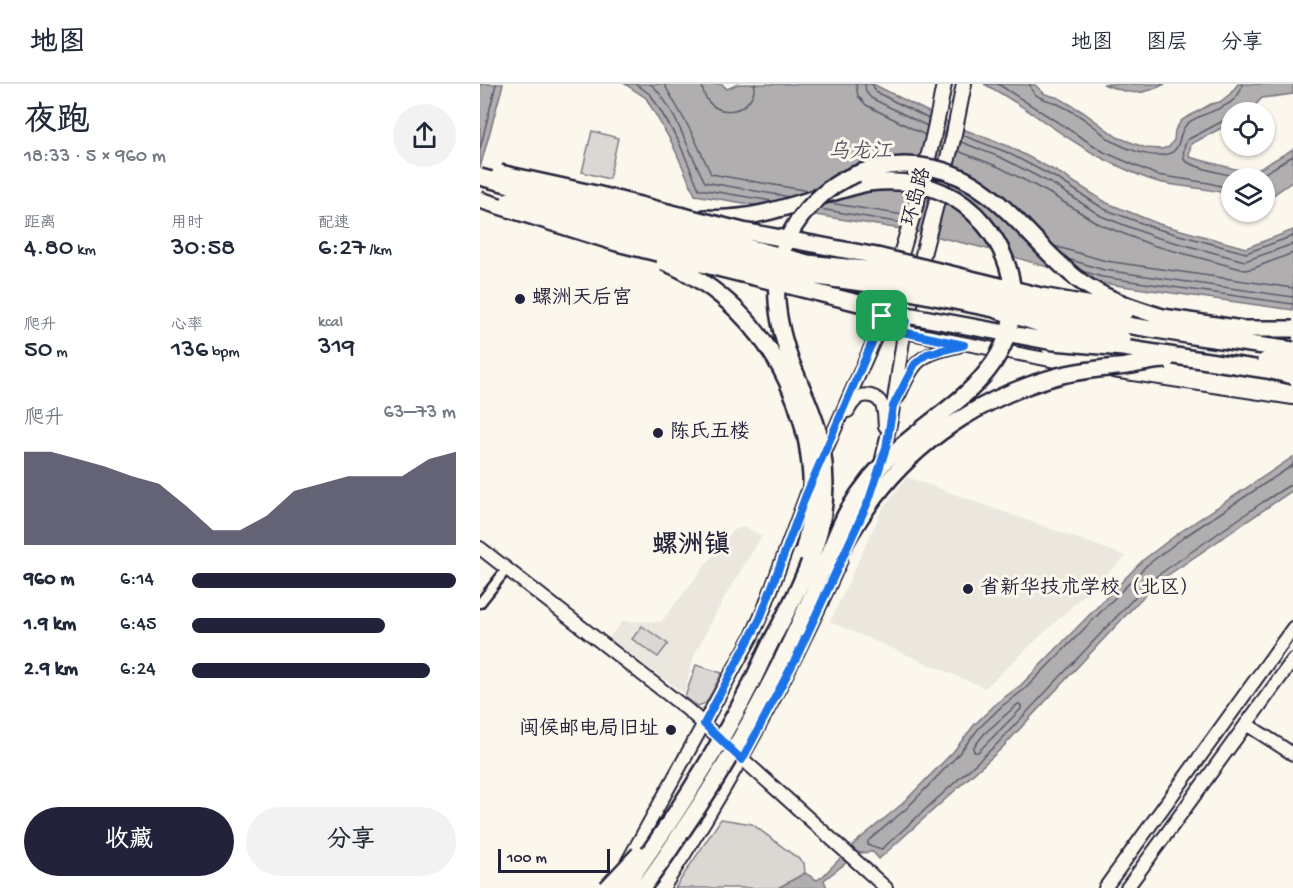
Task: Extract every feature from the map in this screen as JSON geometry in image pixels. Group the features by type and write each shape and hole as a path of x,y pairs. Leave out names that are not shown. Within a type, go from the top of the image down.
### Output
{"highway":[{"path":"624,888 707,763 751,685 809,562 820,527 824,495 822,447 778,319 776,297 776,274 783,249 795,225 806,211 830,188 857,174 882,166 909,165 933,168 952,174 988,195 1019,222 1067,271 1092,289 1126,305 1166,318"},
{"path":"480,169 692,217 743,231 877,256 1041,296 1166,318 1242,328 1293,329"},
{"path":"480,177 808,263 874,270 996,296 1042,311 1293,350"},
{"path":"642,888 685,827 747,728 808,603 834,537 855,499 899,448 973,388 987,373 1000,353 1011,319 1013,296 1011,275 1001,250 992,234 974,213 946,194 915,183 885,181 868,183 762,215 731,219 692,217"},
{"path":"480,193 802,275 870,284 982,307 1046,326 1293,364"},
{"path":"480,200 617,243 812,293 945,323 1054,342 1123,348 1293,376"},
{"path":"617,243 681,269 724,298 765,343 798,404 810,459 809,524 799,566 771,642"},
{"path":"808,603 857,523 883,486 930,441 969,413 1017,390 1060,375 1155,360 1214,363"},
{"path":"608,888 669,821"},
{"path":"654,888 676,849 685,827"}],"main road":[{"name":"环岛路","path":"880,321 930,151 944,84"},
{"name":"环岛路","path":"904,326 953,138 964,84"},
{"path":"608,888 626,864 760,619 802,504 880,321 1293,386"},
{"path":"904,326 964,345 1069,365 1293,398"},
{"path":"663,888 742,760 816,616 869,500 886,448 904,326"},
{"path":"893,406 911,371 921,359 935,351 964,345"},
{"path":"828,445 856,399 868,396 878,399 883,407 886,448"},
{"path":"480,548 630,663 704,724 886,888"},
{"path":"1105,888 1293,628"},
{"path":"1127,888 1293,660"},
{"path":"1246,724 1293,753"}],"street":[{"path":"480,603 506,570"}],"shaded area":[{"path":"592,131 618,138 609,179 582,172"},
{"name":"省新华技术学校（北区）","path":"907,477 1126,556 985,688 830,622 883,508"},
{"path":"744,527 762,536 724,598 695,653 684,693 608,639 623,621 661,622 733,530"},
{"path":"642,626 668,644 658,657 632,639"},
{"path":"696,665 722,673 706,703 698,706 685,697"},
{"path":"721,819 752,824 804,863 805,873 778,888 675,888"}],"water":[{"path":"480,84 503,84 480,168"},
{"name":"乌龙江","path":"625,84 722,84 727,89 738,84 873,84 960,128 1008,146 1061,174 1107,203 1159,224 1246,248 1293,230 1293,310 1101,283 984,248 913,231 695,195 672,143 646,98"},
{"path":"984,84 1035,85 1045,94 1059,98 1083,112 1117,137 1146,148 1161,149 1169,147 1174,140 1175,130 1182,120 1211,104 1220,102 1238,84 1293,84 1293,94 1262,98 1258,102 1221,102 1221,128 1191,144 1189,157 1231,168 1221,168 1221,192 1155,181 1127,170 1085,149 1014,101"},
{"path":"1103,84 1165,84 1148,91 1134,93"},
{"path":"1293,149 1293,181 1275,194 1275,168 1261,168"},
{"path":"1293,457 1293,490 1155,584 1001,749 879,859 873,852 859,853 824,880 827,888 778,888 805,873 817,880 823,876 856,842 902,804 953,752 975,724 998,702 1021,685 1143,560 1180,532"}],"place":[{"name":"螺洲天后宫","path":"520,299"},
{"name":"陈氏五楼","path":"658,433"},
{"name":"省新华技术学校（北区）","path":"968,589"},
{"name":"闽侯邮电局旧址","path":"671,730"}],"district":[{"name":"螺洲镇","path":"691,547"}],"route":[{"path":"882,316 906,320 903,332 964,345 927,354 915,364 911,371 893,406 886,448 869,500 797,656 742,760 704,724 760,619 795,522 882,316"}]}
